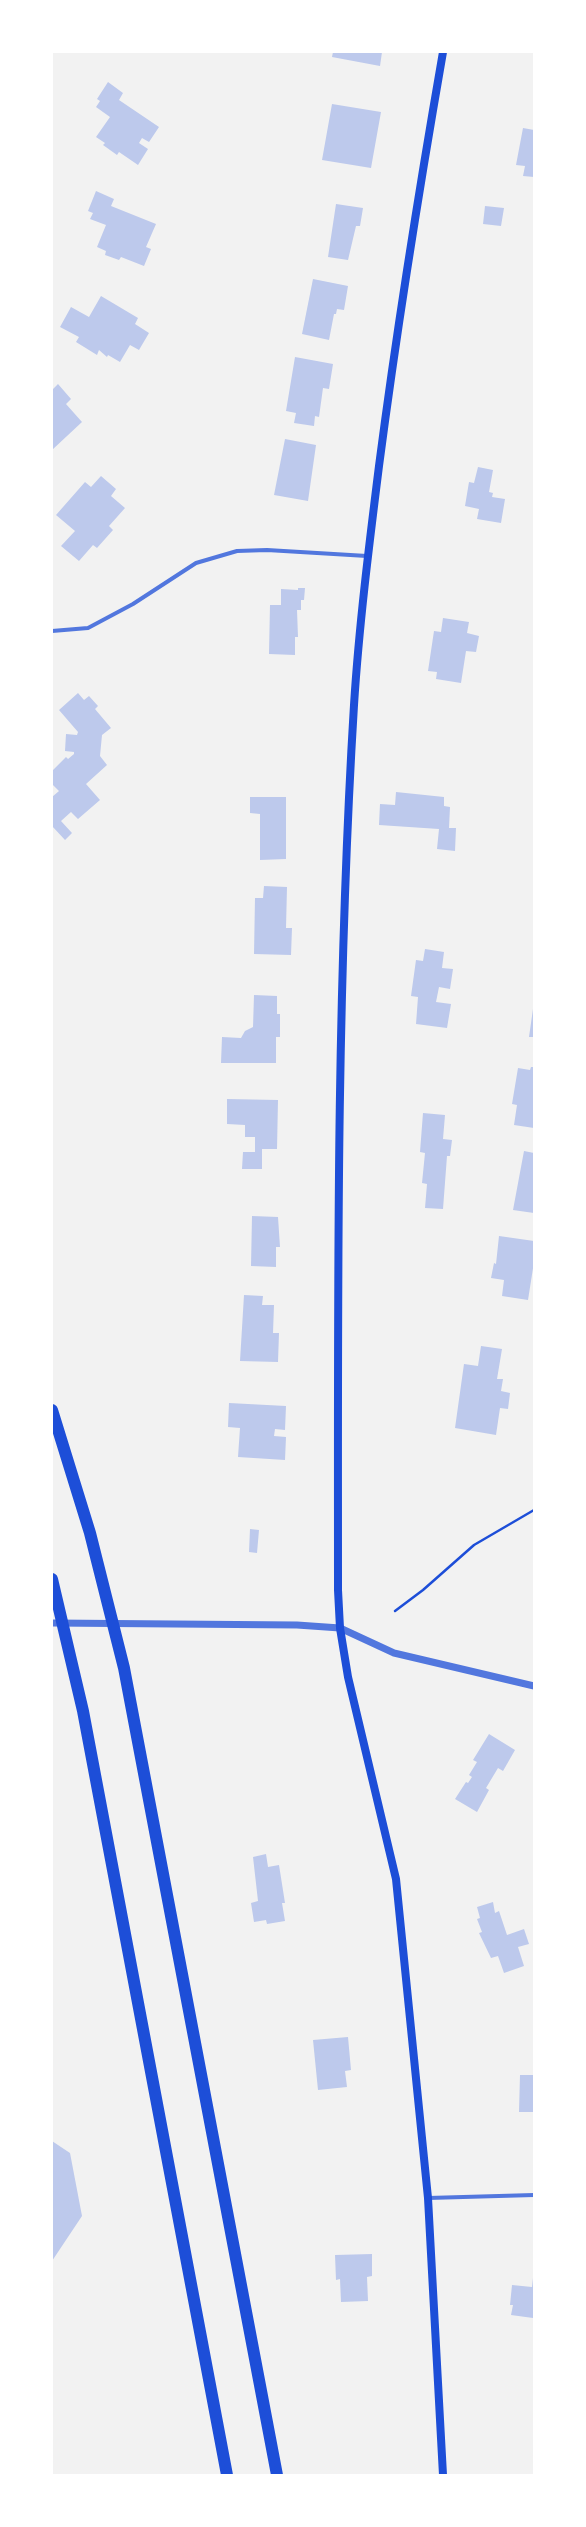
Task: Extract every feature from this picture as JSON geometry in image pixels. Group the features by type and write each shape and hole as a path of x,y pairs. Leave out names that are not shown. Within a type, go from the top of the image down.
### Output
{"highway":[{"path":"52,1410 90,1533 124,1668 277,2475"},
{"path":"52,1579 87,1730 227,2475"}],"main road":[{"path":"443,52 396,338 367,556 354,703 346,860 338,1333 340,1628 348,1677 396,1879 428,2198 443,2475"}],"street":[{"path":"52,631 88,628 133,604 196,563 237,551 267,550 367,556"},
{"path":"52,1623 192,1624 340,1628 394,1652 534,1686"},
{"path":"428,2198 505,2194 534,2195"}],"path":[{"path":"395,1611 423,1590 474,1545 534,1510"}],"building":[{"path":"333,52 382,52 380,66 332,57"},
{"path":"108,82 123,93 119,100 159,127 149,142 142,138 139,143 148,149 138,165 119,152 117,155 103,145 105,143 96,137 110,117 96,107 100,101 97,99"},
{"path":"332,104 381,112 371,168 322,160"},
{"path":"523,128 534,130 534,177 523,176 525,166 516,165"},
{"path":"96,191 114,199 111,206 156,224 146,247 151,249 144,266 121,257 119,260 105,255 106,251 97,247 106,225 90,219 93,213 88,211"},
{"path":"336,204 363,208 360,226 356,226 348,260 328,257"},
{"path":"485,206 504,208 501,226 483,224"},
{"path":"313,279 348,286 344,310 337,309 336,314 334,314 329,340 302,334"},
{"path":"101,296 138,318 135,324 149,333 139,350 130,345 120,362 108,355 107,357 99,350 97,355 76,342 79,337 60,327 71,307 89,317"},
{"path":"295,357 333,364 329,389 323,388 319,417 315,416 314,426 294,423 296,413 286,411"},
{"path":"58,384 71,399 66,404 82,422 52,450 52,390"},
{"path":"285,439 316,445 308,501 274,495"},
{"path":"478,467 493,470 489,492 493,493 492,497 505,499 501,523 477,519 479,509 465,506 469,482 474,483"},
{"path":"101,476 116,489 111,496 125,508 109,526 113,530 97,548 93,545 79,561 61,546 75,531 56,515 85,482 91,487"},
{"path":"298,588 305,588 304,600 301,600 301,610 297,610 298,637 295,637 295,655 269,654 270,605 281,605 281,589 298,590"},
{"path":"443,618 469,622 467,633 479,636 476,652 466,651 461,683 436,679 437,672 428,671 434,631 441,632"},
{"path":"78,693 84,700 89,696 98,706 95,709 111,728 102,735 100,756 107,765 86,784 100,800 78,819 71,812 61,821 72,833 65,840 52,826 52,797 59,791 52,784 52,771 66,757 68,759 74,754 74,752 65,751 66,734 77,735 78,732 59,710"},
{"path":"396,792 444,797 444,806 450,807 449,828 456,828 455,851 437,849 439,829 379,825 380,804 395,805"},
{"path":"250,797 286,797 286,859 260,860 260,814 250,813"},
{"path":"264,886 287,887 286,928 292,928 291,955 254,954 255,898 263,898"},
{"path":"425,949 444,952 442,968 453,969 450,989 439,987 436,1002 451,1004 447,1028 416,1024 418,997 411,996 416,960 423,961"},
{"path":"254,995 277,996 277,1014 280,1014 280,1037 276,1037 276,1063 221,1063 222,1037 241,1038 245,1031 253,1027"},
{"path":"533,1009 534,1037 529,1037"},
{"path":"531,1067 534,1067 534,1128 514,1125 517,1105 512,1104 518,1068 530,1070"},
{"path":"227,1099 278,1100 277,1149 262,1149 262,1169 242,1169 243,1152 255,1152 255,1137 245,1137 245,1125 227,1124"},
{"path":"423,1113 445,1115 443,1139 452,1140 450,1156 447,1156 443,1209 425,1208 427,1184 422,1183 425,1153 420,1152"},
{"path":"524,1151 534,1153 534,1213 513,1210"},
{"path":"252,1216 278,1217 280,1247 276,1247 276,1267 251,1266"},
{"path":"499,1236 534,1241 534,1262 528,1300 502,1296 504,1280 491,1278 494,1263 496,1264"},
{"path":"244,1295 263,1296 262,1305 274,1305 273,1333 279,1333 278,1362 240,1361"},
{"path":"481,1346 502,1349 497,1379 503,1379 501,1391 510,1393 508,1409 500,1408 496,1435 455,1428 464,1364 478,1366"},
{"path":"229,1403 286,1406 285,1430 275,1429 274,1436 286,1437 285,1460 238,1457 240,1428 228,1427"},
{"path":"250,1529 259,1530 257,1553 249,1552"},
{"path":"489,1734 515,1750 503,1771 498,1768 486,1788 489,1790 477,1812 455,1799 466,1782 468,1783 472,1777 469,1775 477,1762 473,1760"},
{"path":"266,1854 268,1867 279,1865 285,1903 282,1903 285,1921 267,1924 266,1920 254,1922 251,1903 258,1901 253,1857"},
{"path":"493,1902 495,1913 499,1911 507,1935 524,1929 529,1944 518,1947 524,1966 504,1973 498,1956 491,1958 479,1933 482,1932 477,1919 480,1918 477,1907"},
{"path":"348,2037 351,2070 345,2071 347,2087 318,2090 313,2040"},
{"path":"520,2075 534,2075 534,2112 519,2112"},
{"path":"52,2141 70,2153 82,2216 52,2261"},
{"path":"372,2254 372,2276 367,2277 368,2301 341,2302 340,2279 336,2280 335,2255"},
{"path":"533,2278 533,2318 511,2315 513,2305 510,2305 512,2285 532,2287"}]}
